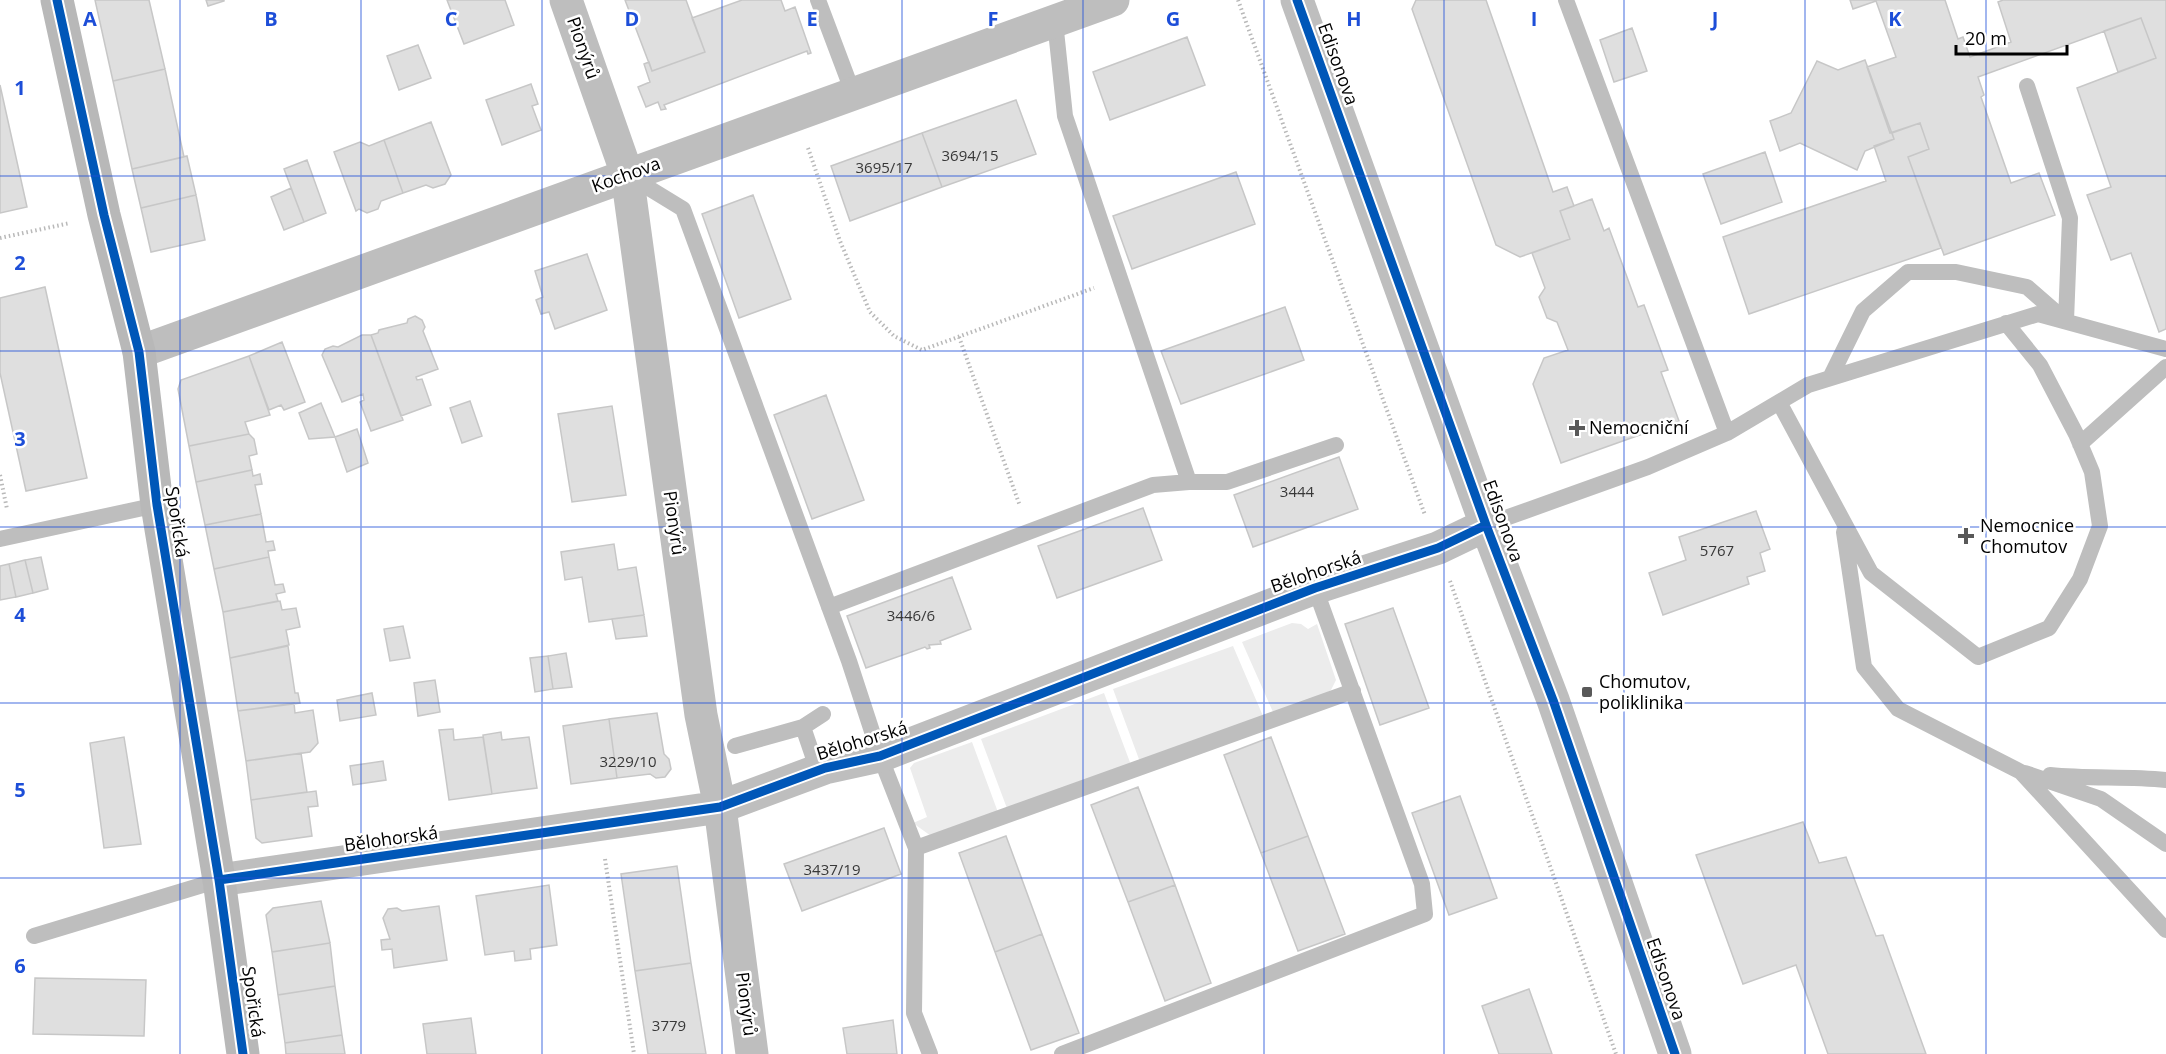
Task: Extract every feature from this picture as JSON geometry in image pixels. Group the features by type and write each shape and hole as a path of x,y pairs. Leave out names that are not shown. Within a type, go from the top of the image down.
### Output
{"street":[{"name":"Spořická","path":"57,0 104,215 140,352 157,505 219,880 243,1054"},
{"name":"Pionýrů","path":"566,0 627,174 700,715 720,807 752,1054"},
{"name":"Kochova","path":"140,352 1113,0"},
{"name":"Edisonova","path":"1297,0 1486,525 1553,700 1675,1054"},
{"name":"Bělohorská","path":"219,880 720,807 818,771 880,756 1316,588 1438,548 1486,525"}],"lane":[{"path":"819,0 853,93"},
{"path":"1566,0 1727,433"},
{"path":"1055,21 1065,116 1189,482"},
{"path":"2027,86 2070,218 2066,321"},
{"path":"627,174 683,209 829,607 880,756 916,848 914,1013 930,1054"},
{"path":"1830,378 1863,311 1908,272 1956,272 2027,286 2066,321"},
{"path":"1486,525 1648,467 1727,433 1808,385 2038,314 2166,349"},
{"path":"1779,402 1871,573 1978,657 2049,628 2080,579 2100,526 2092,472 2080,444 2040,365 2006,323"},
{"path":"2080,444 2166,367"},
{"path":"829,607 1153,485 1227,482 1336,445"},
{"path":"7,537 157,505"},
{"path":"1842,519 1864,667 1898,709 2021,772 2101,799 2166,844"},
{"path":"1062,1054 1425,914 1422,884 1316,588"},
{"path":"916,848 1353,691"},
{"path":"735,746 803,727 823,714"},
{"path":"803,727 818,771"},
{"path":"2021,772 2091,779 2143,777 2166,780"},
{"path":"2021,772 2166,930"},
{"path":"34,936 219,880"}],"path":[{"path":"1238,0 1438,548 1616,1054"},
{"path":"794,115 816,166 840,241 870,312 894,336 922,350 1120,279"},
{"path":"0,238 104,215"},
{"path":"959,337 1029,532"},
{"path":"0,475 7,537"},
{"path":"600,826 634,1054"}],"shaded area":[{"path":"1292,623 1301,624 1308,629 1317,624 1336,680 1331,690 1324,695 1273,712 1242,642"},
{"path":"1233,646 1263,716 1140,762 1113,689"},
{"path":"1104,693 1131,765 1008,811 981,739"},
{"path":"972,742 999,815 931,836 913,823 927,817 910,768 914,763"}],"building":[{"path":"95,0 149,0 165,69 113,81"},
{"path":"206,0 224,0 224,1 208,6"},
{"path":"447,0 505,0 514,25 464,44"},
{"path":"625,0 686,0 705,52 652,71"},
{"path":"742,0 781,0 785,11 795,7 811,53 808,54 807,51 664,105 666,109 661,110 658,102 646,107 638,87 650,82 644,64 649,62 652,71 705,52 692,18"},
{"path":"1416,0 1486,0 1553,192 1567,187 1574,206 1560,211 1570,239 1520,257 1496,245 1412,9"},
{"path":"1850,0 1945,0 1958,39 1963,37 1970,57 2011,42 1998,2 2003,0 2166,0 2166,329 2159,332 2131,253 2111,260 2087,195 2111,187 2077,88 2156,58 2141,18 1978,77 1984,95 1981,97 2011,183 2039,173 2055,215 1944,255 1908,157 1929,149 1920,123 1890,133 1867,67 1896,57 1876,1 1853,9"},
{"path":"2141,18 2156,58 2118,72 2104,31"},
{"path":"1632,28 1647,71 1614,82 1600,40"},
{"path":"1187,37 1205,85 1110,120 1093,72"},
{"path":"418,45 431,78 399,90 387,56"},
{"path":"1865,60 1894,139 1865,151 1857,170 1800,143 1780,151 1770,121 1791,113 1817,61 1838,70"},
{"path":"165,69 184,157 132,169 113,81"},
{"path":"531,84 538,104 532,106 541,130 502,145 486,100"},
{"path":"0,85 27,207 0,213"},
{"path":"1016,100 1036,154 942,187 922,133"},
{"path":"431,122 451,175 445,184 433,188 426,185 403,193 384,140"},
{"path":"1920,123 1929,149 1908,157 1941,248 1749,314 1723,237 1886,181 1874,146 1894,139 1892,133"},
{"path":"922,133 942,187 850,221 831,166"},
{"path":"384,140 403,193 381,201 378,209 367,213 359,209 356,211 334,152 360,142 369,146"},
{"path":"1765,152 1782,202 1721,224 1703,174"},
{"path":"187,156 196,195 141,208 132,169"},
{"path":"307,160 326,213 304,222 284,169"},
{"path":"1236,172 1255,224 1132,269 1113,216"},
{"path":"291,188 304,222 284,230 271,197"},
{"path":"196,195 205,240 151,252 141,208"},
{"path":"753,195 791,299 739,318 702,214"},
{"path":"1592,199 1604,231 1609,228 1638,307 1644,305 1668,370 1661,372 1679,421 1561,463 1533,384 1544,358 1568,350 1557,322 1547,318 1539,297 1545,288 1532,253 1570,239 1560,211"},
{"path":"587,254 607,310 555,329 549,312 541,314 536,300 543,297 535,271"},
{"path":"45,287 87,478 26,491 0,373 0,298"},
{"path":"1285,307 1304,360 1181,404 1161,351"},
{"path":"415,316 422,320 425,327 423,331 438,369 416,377 417,380 422,379 431,405 401,416 371,335 378,333 379,330 407,323 408,319"},
{"path":"362,335 371,335 403,420 371,431 360,402 364,400 363,394 342,402 322,355 325,349 338,347"},
{"path":"282,342 305,402 284,410 281,405 269,410 249,356"},
{"path":"249,356 270,415 245,422 249,434 189,446 178,389 181,380"},
{"path":"826,395 864,500 812,519 774,415"},
{"path":"470,401 482,436 462,443 450,408"},
{"path":"321,403 335,437 309,439 299,413"},
{"path":"612,406 626,495 572,502 558,414"},
{"path":"357,429 368,463 347,472 335,437"},
{"path":"249,434 254,439 257,454 249,456 252,470 196,482 189,446"},
{"path":"1339,457 1358,509 1253,547 1234,495"},
{"path":"252,470 253,476 260,474 262,484 255,485 261,514 205,525 196,482"},
{"path":"1143,508 1162,560 1057,598 1038,546"},
{"path":"1756,511 1770,549 1760,553 1765,571 1747,577 1749,584 1663,615 1649,573 1686,560 1679,537"},
{"path":"261,514 266,542 273,541 275,550 268,551 269,557 214,569 205,525"},
{"path":"614,544 618,570 636,567 644,615 589,622 582,577 565,580 561,552"},
{"path":"41,557 48,589 33,593 25,560"},
{"path":"269,557 275,585 283,584 285,592 276,594 278,601 223,612 214,569"},
{"path":"25,560 33,593 16,597 9,564"},
{"path":"9,564 16,597 0,600 0,566"},
{"path":"952,577 971,629 940,641 941,644 929,645 930,648 925,647 866,668 847,616"},
{"path":"280,601 282,610 296,608 300,627 286,630 289,645 230,658 223,612"},
{"path":"1393,608 1429,708 1380,725 1345,624"},
{"path":"644,615 647,636 616,639 612,619"},
{"path":"403,626 410,658 390,661 384,629"},
{"path":"288,646 295,693 298,693 300,703 238,711 230,658"},
{"path":"566,653 572,687 553,689 548,656"},
{"path":"548,656 553,689 535,692 530,658"},
{"path":"435,680 440,712 418,716 414,683"},
{"path":"372,693 376,715 340,721 337,700"},
{"path":"294,703 295,713 313,710 318,743 310,752 246,761 238,711"},
{"path":"657,713 664,754 669,759 671,769 665,777 656,778 650,774 617,778 609,719"},
{"path":"609,719 617,778 571,784 563,726"},
{"path":"453,729 454,740 483,737 492,794 449,800 439,730"},
{"path":"501,732 502,740 529,737 537,788 492,794 483,735"},
{"path":"124,737 141,844 104,848 90,743"},
{"path":"1271,737 1308,836 1261,853 1224,755"},
{"path":"301,753 307,792 251,800 246,761"},
{"path":"383,761 386,780 353,785 350,766"},
{"path":"1138,787 1175,885 1128,902 1091,805"},
{"path":"316,791 318,806 308,807 312,836 262,843 256,838 251,800"},
{"path":"1460,796 1497,898 1449,915 1412,813"},
{"path":"1803,822 1819,863 1846,857 1876,936 1883,935 1926,1054 1828,1054 1796,965 1743,984 1696,855"},
{"path":"884,828 901,874 802,911 784,864"},
{"path":"1006,836 1042,934 995,952 959,853"},
{"path":"1308,836 1345,934 1298,951 1261,853"},
{"path":"677,866 691,963 635,971 621,874"},
{"path":"549,885 557,945 530,949 531,959 515,961 514,951 485,955 476,896"},
{"path":"1175,885 1211,983 1165,1001 1128,902"},
{"path":"321,901 330,943 272,952 266,915 273,908"},
{"path":"439,906 447,960 394,968 392,949 382,950 381,940 390,939 383,918 388,909 397,908 402,911"},
{"path":"1042,934 1079,1033 1031,1050 995,952"},
{"path":"330,943 335,986 278,995 272,952"},
{"path":"691,963 706,1054 648,1054 635,971"},
{"path":"35,978 146,980 144,1036 33,1034"},
{"path":"335,986 342,1035 285,1043 278,995"},
{"path":"1529,989 1552,1054 1499,1054 1482,1006"},
{"path":"471,1018 476,1054 427,1054 423,1024"},
{"path":"893,1020 897,1054 847,1054 843,1028"},
{"path":"342,1035 345,1054 286,1054 285,1043"}],"cycle path":[{"path":"57,0 104,215 139,352 157,505 219,880 243,1054"},
{"path":"1297,0 1486,525 1553,700 1675,1054"},
{"path":"219,880 720,807 825,768 880,756 1315,588 1438,548 1486,525"}],"place":[{"name":"Nemocniční","path":"1577,428"},
{"name":"Nemocnice Chomutov","path":"1966,536"},
{"name":"Chomutov, poliklinika","path":"1587,692"}]}
